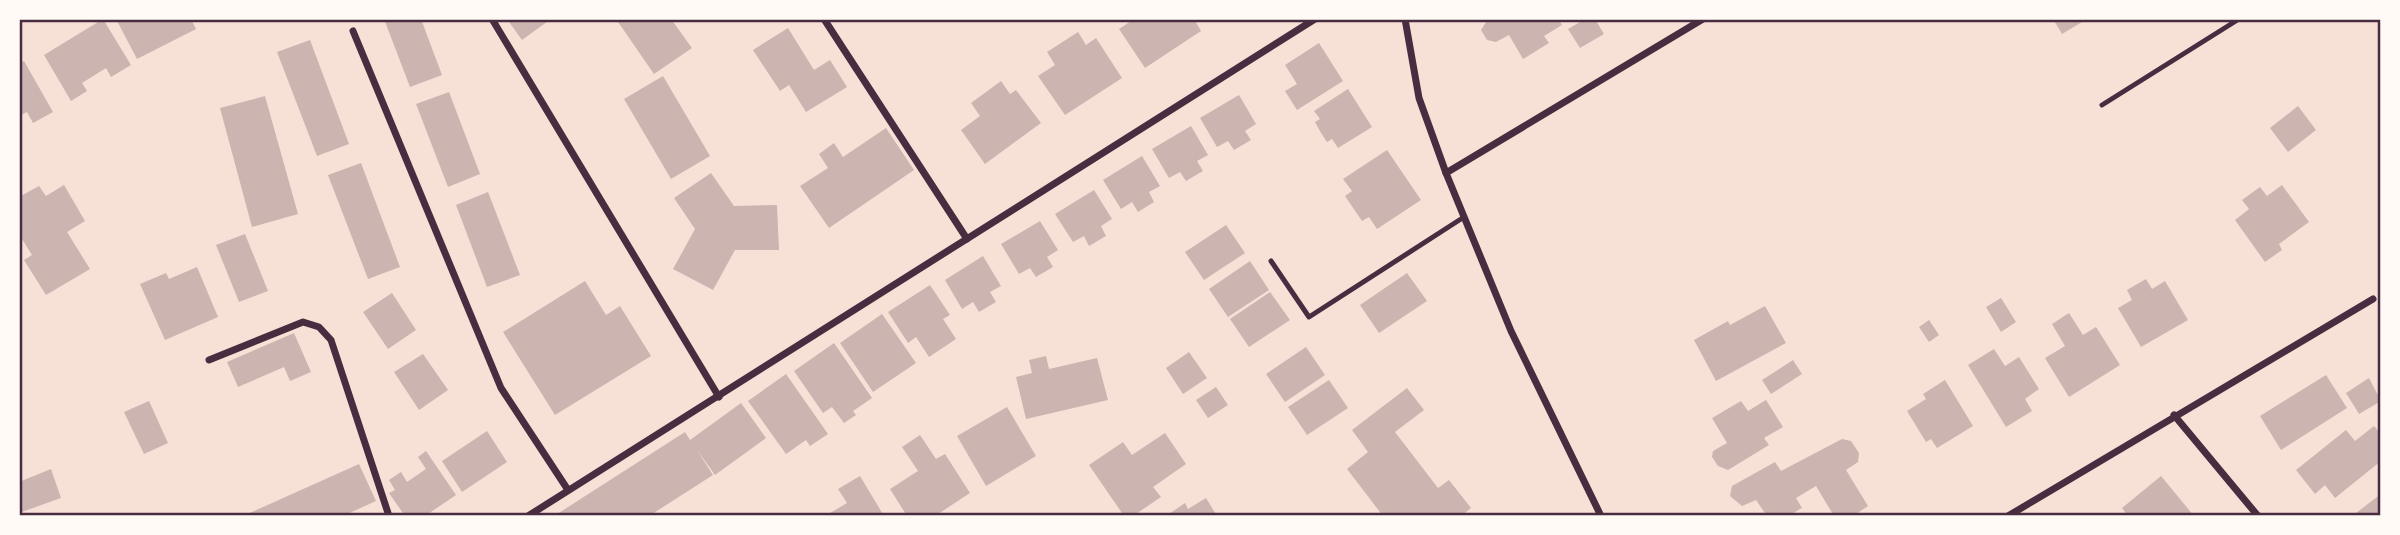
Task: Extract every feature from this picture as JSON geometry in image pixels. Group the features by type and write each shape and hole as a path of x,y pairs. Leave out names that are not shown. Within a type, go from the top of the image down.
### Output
{"street":[{"path":"492,19 719,397"},
{"path":"824,19 967,240"},
{"path":"528,516 1315,19"},
{"path":"1405,19 1419,98 1446,173 1511,331 1601,516"},
{"path":"1446,173 1703,19"},
{"path":"353,31 502,388 568,490"},
{"path":"2008,516 2373,299"},
{"path":"209,360 303,322 319,327 331,340 389,516"},
{"path":"2174,415 2258,516"}],"lane":[{"path":"2102,105 2239,19"},
{"path":"1271,261 1309,317 1464,217"}],"building":[{"path":"103,19 131,65 111,77 106,68 82,83 87,91 71,101 44,55"},
{"path":"116,19 191,19 196,29 137,59"},
{"path":"384,19 421,19 442,75 410,87"},
{"path":"507,19 551,19 522,40"},
{"path":"616,19 671,19 692,48 654,74"},
{"path":"1134,19 1194,19 1201,31 1145,68 1119,29"},
{"path":"1488,19 1558,19 1562,25 1544,36 1549,43 1523,59 1509,35 1496,42 1487,40 1481,30"},
{"path":"1585,19 1595,19 1604,34 1580,48 1568,29"},
{"path":"2053,19 2087,19 2062,34"},
{"path":"788,28 814,70 830,60 847,87 806,112 789,85 780,91 753,50"},
{"path":"1078,32 1086,45 1096,38 1122,78 1065,115 1038,76 1055,65 1047,52"},
{"path":"310,40 349,144 317,156 277,52"},
{"path":"1319,43 1343,81 1297,110 1285,91 1297,84 1285,65"},
{"path":"24,61 53,112 33,123 27,112 19,116 19,64"},
{"path":"663,76 710,156 671,179 624,99"},
{"path":"1001,81 1010,94 1016,90 1041,123 985,164 961,130 980,116 971,103"},
{"path":"1348,89 1372,127 1338,148 1332,139 1327,142 1321,133 1315,122 1320,119 1314,111"},
{"path":"449,92 480,174 448,187 416,104"},
{"path":"1239,95 1256,124 1245,131 1251,140 1234,150 1228,141 1217,147 1200,118"},
{"path":"265,96 298,214 252,227 220,108"},
{"path":"2298,106 2316,130 2288,152 2270,128"},
{"path":"1191,126 1208,155 1197,161 1203,171 1186,181 1180,172 1169,178 1152,149"},
{"path":"886,128 914,170 829,228 800,186 828,168 819,154 834,143 843,157"},
{"path":"1387,150 1421,200 1377,229 1369,217 1362,221 1345,196 1352,191 1343,179"},
{"path":"1142,156 1160,186 1149,192 1154,202 1138,212 1132,202 1121,209 1103,180"},
{"path":"361,163 400,267 368,279 328,175"},
{"path":"711,173 734,206 777,205 779,250 735,250 713,290 673,269 695,229 674,198"},
{"path":"64,185 85,221 67,232 90,269 46,295 24,260 32,255 19,234 19,197 39,186 46,196"},
{"path":"2282,185 2309,222 2279,244 2282,250 2265,262 2235,220 2249,209 2242,200 2260,187 2267,196"},
{"path":"1094,190 1112,219 1101,226 1106,236 1089,246 1084,236 1073,242 1055,214"},
{"path":"488,192 520,275 487,287 456,205"},
{"path":"1040,221 1058,250 1047,257 1053,267 1036,277 1030,268 1019,274 1001,244"},
{"path":"1226,225 1245,253 1204,280 1185,252"},
{"path":"245,234 268,291 239,302 216,245"},
{"path":"983,256 1001,286 990,292 996,302 979,312 973,302 962,309 945,280"},
{"path":"1250,261 1269,290 1228,317 1209,289"},
{"path":"197,267 218,317 165,340 140,284 166,273 169,279"},
{"path":"1407,273 1427,301 1379,333 1360,305"},
{"path":"2146,279 2152,289 2165,281 2188,320 2141,347 2118,308 2132,300 2127,290"},
{"path":"585,281 606,315 620,306 651,356 555,415 503,332"},
{"path":"930,285 950,315 943,319 956,339 929,357 916,337 908,343 888,312"},
{"path":"1270,292 1290,320 1249,347 1230,319"},
{"path":"392,293 416,330 388,349 363,312"},
{"path":"2001,298 2016,322 2001,332 1986,307"},
{"path":"1765,306 1786,343 1716,381 1694,340 1728,321 1730,325"},
{"path":"2069,313 2083,335 2096,327 2120,365 2069,397 2045,358 2065,346 2052,324"},
{"path":"882,314 916,363 873,392 840,343"},
{"path":"1929,320 1939,335 1929,342 1919,327"},
{"path":"294,333 311,372 290,381 284,367 238,387 227,362"},
{"path":"834,343 872,398 853,411 856,415 844,423 832,407 823,413 794,371"},
{"path":"1306,347 1325,375 1285,402 1266,374"},
{"path":"1994,349 2005,366 2019,357 2039,389 2025,399 2032,411 2006,427 1968,365"},
{"path":"1189,352 1207,378 1183,394 1166,368"},
{"path":"423,354 448,390 419,410 394,372"},
{"path":"1046,356 1049,369 1097,358 1108,400 1026,419 1016,377 1032,373 1029,360"},
{"path":"1793,360 1802,374 1771,394 1762,380"},
{"path":"786,374 828,434 810,446 806,440 786,454 748,401"},
{"path":"2326,375 2347,408 2281,450 2260,416"},
{"path":"2369,378 2381,401 2359,414 2346,393"},
{"path":"1329,380 1348,408 1307,435 1288,407"},
{"path":"1945,380 1973,426 1937,448 1931,439 1926,442 1907,411 1926,399 1923,394"},
{"path":"1216,387 1228,405 1208,418 1196,400"},
{"path":"1407,388 1424,410 1395,432 1438,488 1449,480 1471,508 1461,516 1383,516 1347,469 1368,452 1352,430"},
{"path":"1766,400 1783,427 1764,438 1769,445 1728,470 1718,466 1712,457 1713,451 1727,443 1712,418 1741,401 1748,411"},
{"path":"149,401 168,443 144,454 124,412"},
{"path":"741,403 766,438 715,475 697,450 713,475 649,516 554,516 685,432 690,440"},
{"path":"1007,407 1036,456 986,486 957,436"},
{"path":"2374,426 2381,434 2381,461 2335,498 2325,485 2315,494 2296,470 2346,430 2355,441"},
{"path":"487,431 507,462 462,492 442,461"},
{"path":"1165,433 1186,464 1153,487 1161,497 1133,516 1124,516 1089,465 1123,442 1132,455"},
{"path":"920,435 936,459 945,454 970,493 935,516 907,516 890,489 918,471 902,447"},
{"path":"1842,439 1851,441 1859,453 1858,462 1846,470 1868,506 1853,516 1834,516 1816,486 1796,498 1802,508 1788,516 1767,516 1756,500 1742,506 1730,496 1732,486 1775,462 1781,471"},
{"path":"426,451 456,495 425,516 405,516 389,493 395,490 389,480 401,472 407,482 426,469 418,457"},
{"path":"359,464 376,501 343,516 243,516"},
{"path":"51,469 61,498 19,513 19,482"},
{"path":"860,476 884,516 825,516 847,503 838,489"},
{"path":"2161,476 2194,516 2128,516 2122,508"},
{"path":"2381,494 2381,516 2352,516"},
{"path":"1206,498 1217,516 1166,516 1185,503 1188,509"}]}
